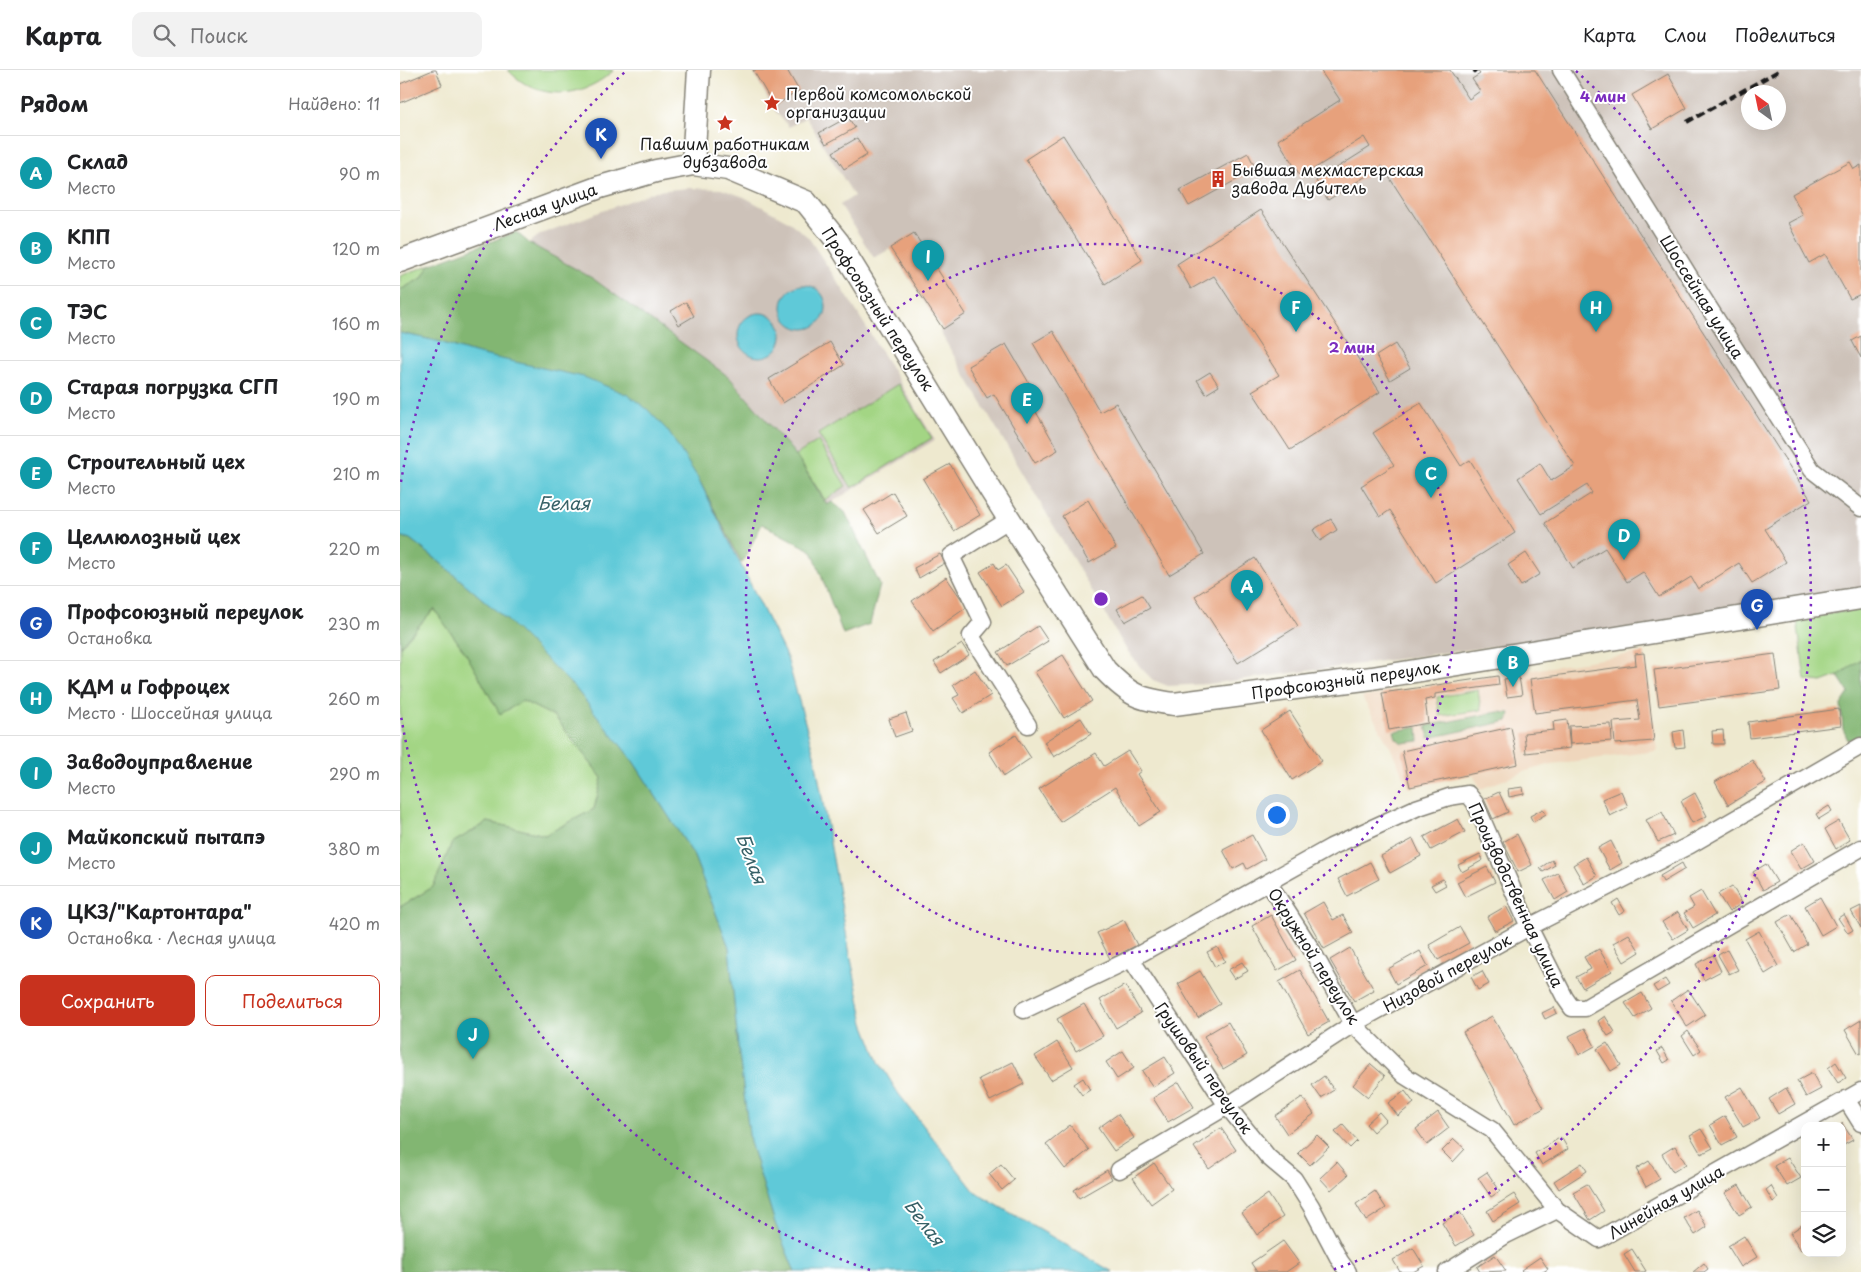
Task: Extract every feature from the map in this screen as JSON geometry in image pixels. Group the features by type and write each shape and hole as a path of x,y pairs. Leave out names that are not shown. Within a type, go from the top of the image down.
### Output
{"main road":[{"path":"693,164 699,70"},
{"name":"Лесная улица","path":"400,261 600,187 656,171 693,164"},
{"name":"Профсоюзный переулок","path":"693,164 728,170 806,202 838,242 1105,670 1122,688 1146,700 1174,704 1372,678 1861,598"}],"street":[{"name":"Шоссейная улица","path":"1561,70 1812,470 1861,508"},
{"path":"1010,520 951,556 983,622 971,636 1028,724"},
{"name":"Низовой переулок","path":"1119,1170 1227,1106 1353,1024 1530,927 1690,845 1861,746"},
{"name":"Производственная улица","path":"1024,1010 1131,959 1331,847 1416,808 1449,797 1468,794 1475,803 1530,927 1565,998 1572,1008 1585,1008 1861,848"},
{"name":"Окружной переулок","path":"1268,882 1310,947 1353,1024 1405,1076 1492,1130 1558,1210"},
{"name":"Грушовый переулок","path":"1131,959 1227,1106 1268,1158 1294,1179 1348,1272"},
{"name":"Линейная улица","path":"1558,1210 1599,1240 1861,1091"},
{"path":"1846,1099 1861,1124"},
{"path":"1447,1272 1506,1235 1558,1210"}],"shaded area":[{"path":"752,70 1861,70 1861,598 1208,684 1168,686 1153,680 1126,649 940,332 942,329 890,249 874,258 840,205 854,196 806,117 789,127 775,111"},
{"path":"689,188 721,189 744,197 788,221 808,237 844,291 935,440 827,505 795,454 651,321 592,278 529,243 541,234 656,191"},
{"path":"1645,652 1657,751 1552,764 1526,771 1481,789 1473,775 1409,788 1390,747 1362,697"}],"green space":[{"path":"508,70 614,70 602,80 589,87 561,93 533,88"},
{"path":"516,232 529,243 592,278 729,377 795,454 827,505 832,502 845,512 880,585 870,624 843,634 812,551 762,524 742,563 698,478 474,353 437,341 400,333 400,290 422,278 429,265"},
{"path":"429,265 422,278 400,290 400,276"},
{"path":"898,384 932,438 852,488 818,434"},
{"path":"818,441 846,486 825,500 796,455"},
{"path":"400,536 410,539 436,559 508,621 576,689 633,761 693,854 729,947 738,1046 750,1142 775,1223 795,1272 400,1272 400,907 433,887 452,843 488,822 545,835 594,809 602,778 555,717 523,701 500,714 465,652 434,609 400,646"},
{"path":"434,609 465,652 500,714 523,701 555,717 602,778 594,809 545,835 488,822 452,843 433,887 400,907 400,647"},
{"path":"1861,609 1861,659 1838,676 1822,682 1805,680 1797,619"},
{"path":"1861,659 1861,737 1848,740 1843,729 1841,705 1849,693 1838,676"},
{"path":"1478,690 1481,710 1440,716 1437,697"},
{"path":"1498,712 1510,713 1508,721 1429,738 1426,726"},
{"path":"1418,727 1419,741 1402,743 1396,738 1394,731"}],"water":[{"path":"808,285 820,291 825,298 825,316 820,323 813,328 800,329 792,326 785,319 782,303 785,295 792,288"},
{"path":"764,313 776,319 781,326 781,344 776,351 769,356 756,357 748,354 741,347 738,331 741,323 748,316"},
{"name":"Белая","path":"400,333 437,341 474,353 584,377 628,395 647,409 668,431 698,478 787,658 815,758 864,1023 879,1062 898,1093 976,1193 1113,1272 795,1272 775,1223 750,1142 738,1046 729,947 693,854 633,761 576,689 508,621 436,559 410,539 400,536"}],"building":[{"path":"436,70 442,85 400,103 400,84"},
{"path":"753,70 787,70 799,91 774,106"},
{"path":"1320,70 1450,70 1469,99 1480,91 1472,79 1480,74 1477,70 1535,70 1811,500 1765,529 1786,562 1752,583 1739,563 1698,589 1691,577 1659,597 1643,572 1627,582 1605,548 1573,568 1545,523 1592,493 1587,485 1541,514 1518,478 1540,463 1551,481 1575,466 1382,166 1328,200 1316,181 1370,147 1364,137 1301,177 1278,140 1340,100"},
{"path":"1668,74 1687,108 1652,129 1632,95"},
{"path":"848,117 855,128 826,144 819,133"},
{"path":"1063,135 1142,260 1105,284 1026,159"},
{"path":"857,138 867,155 844,169 833,152"},
{"name":"Бывшая мехмастерская завода Дубитель","path":"1248,153 1256,169 1189,206 1180,190"},
{"path":"1850,162 1854,169 1861,165 1861,294 1850,299 1825,254 1809,263 1788,223 1803,215 1792,194"},
{"path":"1261,210 1380,392 1290,450 1252,391 1279,375 1214,276 1191,289 1177,264"},
{"path":"914,233 966,314 943,329 890,248"},
{"path":"686,302 694,316 679,325 671,311"},
{"path":"1053,331 1100,412 1116,403 1204,554 1169,575 1033,343"},
{"path":"1861,336 1861,358 1852,341"},
{"path":"830,342 844,365 783,403 769,379"},
{"path":"1006,344 1035,393 1028,398 1058,450 1035,463 994,394 987,398 968,366"},
{"path":"1395,344 1410,368 1390,380 1376,356"},
{"path":"1210,372 1219,386 1206,394 1197,380"},
{"path":"1421,403 1461,466 1470,460 1515,533 1436,583 1390,510 1380,517 1361,486 1394,465 1373,433"},
{"path":"950,464 980,515 954,531 923,479"},
{"path":"893,492 907,516 879,533 864,510"},
{"path":"1088,500 1116,548 1089,563 1062,516"},
{"path":"1331,519 1337,530 1320,541 1313,530"},
{"path":"1526,553 1540,574 1521,586 1508,565"},
{"path":"940,554 945,563 919,578 914,568"},
{"path":"1255,558 1298,626 1238,663 1195,596"},
{"path":"994,563 998,570 1006,565 1024,592 1002,606 980,572"},
{"path":"946,577 967,607 933,631 912,601"},
{"path":"1142,595 1150,608 1125,622 1117,609"},
{"path":"1038,626 1048,641 1007,666 998,652"},
{"path":"962,644 969,655 941,673 934,662"},
{"path":"1644,653 1654,741 1615,744 1613,722 1640,720 1637,700 1535,713 1530,679 1636,665 1635,654"},
{"path":"1775,654 1780,690 1659,706 1654,670"},
{"path":"1063,655 1092,701 1064,718 1035,672"},
{"path":"975,670 991,695 963,713 953,698 959,695 953,685"},
{"path":"1498,676 1499,685 1435,694 1435,698 1425,700 1428,723 1389,730 1382,693"},
{"path":"1519,677 1522,695 1507,697 1504,679"},
{"path":"1839,709 1841,726 1750,738 1748,722"},
{"path":"1290,711 1322,761 1292,780 1261,730"},
{"path":"906,713 912,731 895,737 889,719"},
{"path":"1081,718 1091,734 1054,757 1044,742"},
{"path":"1567,720 1570,748 1526,753 1524,733 1554,730 1553,722"},
{"path":"1611,724 1612,741 1570,744 1569,726"},
{"path":"1511,727 1518,764 1410,787 1402,751"},
{"path":"1683,730 1685,747 1675,748 1673,732"},
{"path":"1723,730 1724,744 1713,744 1712,731"},
{"path":"1016,735 1031,758 1004,776 989,752"},
{"path":"1128,751 1141,771 1137,774 1161,812 1139,826 1115,787 1060,822 1039,789 1096,753 1104,766"},
{"path":"1752,760 1766,782 1728,805 1715,782"},
{"path":"1523,787 1524,794 1509,797 1508,789"},
{"path":"1621,791 1628,807 1610,816 1602,799"},
{"path":"1499,792 1508,812 1493,819 1484,799"},
{"path":"1695,793 1707,816 1692,823 1681,801"},
{"path":"1829,806 1832,811 1819,819 1816,814"},
{"path":"1543,809 1546,814 1533,822 1530,816"},
{"path":"1662,812 1674,835 1658,842 1646,820"},
{"path":"1458,819 1465,832 1431,850 1424,837"},
{"path":"1839,821 1850,840 1836,849 1825,829"},
{"path":"1517,834 1532,865 1518,872 1503,842"},
{"path":"1252,835 1265,859 1247,869 1244,863 1233,869 1223,850"},
{"path":"1413,839 1421,856 1390,873 1381,856"},
{"path":"1611,841 1622,863 1610,870 1598,848"},
{"path":"1804,842 1815,861 1801,869 1790,851"},
{"path":"1480,854 1483,860 1462,872 1458,865"},
{"path":"1586,857 1597,876 1584,884 1573,865"},
{"path":"1552,860 1555,865 1543,872 1540,868"},
{"path":"1370,862 1379,879 1347,896 1338,879"},
{"path":"1682,863 1685,869 1663,882 1660,876"},
{"path":"1766,864 1777,882 1763,890 1753,872"},
{"path":"1487,867 1495,882 1465,897 1457,882"},
{"path":"1558,873 1568,892 1555,900 1544,880"},
{"path":"1443,879 1446,885 1435,891 1431,885"},
{"path":"1732,886 1742,903 1729,912 1718,894"},
{"path":"1701,891 1715,915 1693,928 1684,913 1694,907 1689,898"},
{"path":"1820,897 1836,926 1821,935 1805,906"},
{"path":"1618,899 1625,911 1619,915 1612,903"},
{"path":"1323,902 1333,920 1343,915 1353,933 1324,949 1304,913"},
{"path":"1506,906 1514,921 1495,931 1487,917"},
{"path":"1861,906 1861,928 1851,911"},
{"path":"1678,912 1688,930 1673,939 1662,922"},
{"path":"1791,914 1807,944 1794,952 1777,922"},
{"path":"1844,914 1853,930 1848,933 1838,918"},
{"path":"1271,915 1296,960 1277,971 1252,926"},
{"path":"1124,920 1137,945 1110,959 1097,933"},
{"path":"1460,927 1469,943 1438,960 1429,945"},
{"path":"1759,931 1778,966 1765,974 1745,939"},
{"path":"1629,934 1640,952 1624,962 1613,943"},
{"path":"1217,947 1225,961 1215,967 1207,952"},
{"path":"1350,948 1374,990 1354,1001 1330,960"},
{"path":"1599,949 1612,971 1583,988 1576,977 1591,969 1584,957"},
{"path":"1727,950 1738,970 1729,974 1718,955"},
{"path":"1420,951 1428,966 1396,984 1388,969"},
{"path":"1713,955 1721,971 1704,980 1696,964"},
{"path":"1242,962 1248,971 1234,979 1228,970"},
{"path":"1300,970 1329,1022 1308,1034 1279,982"},
{"path":"1200,971 1220,1004 1198,1018 1178,984"},
{"path":"1482,971 1489,984 1478,990 1471,977"},
{"path":"1665,979 1669,985 1657,992 1653,986"},
{"path":"1125,985 1141,1013 1116,1028 1100,1000"},
{"path":"1688,989 1705,1015 1687,1027 1671,1001"},
{"path":"1642,993 1651,1008 1635,1018 1625,1003"},
{"path":"1084,1004 1103,1036 1076,1051 1057,1019"},
{"path":"1554,1007 1557,1013 1545,1019 1542,1013"},
{"path":"1492,1016 1544,1108 1514,1125 1463,1032"},
{"path":"1605,1016 1615,1032 1608,1036 1598,1021"},
{"path":"1861,1020 1861,1053 1859,1054 1845,1030"},
{"path":"1228,1022 1247,1055 1223,1069 1204,1036"},
{"path":"1585,1028 1595,1046 1579,1055 1569,1036"},
{"path":"1688,1031 1701,1050 1694,1055 1682,1036"},
{"path":"1057,1042 1073,1067 1051,1080 1035,1056"},
{"path":"1607,1043 1621,1065 1611,1071 1597,1049"},
{"path":"1662,1048 1669,1060 1664,1063 1657,1051"},
{"path":"1123,1051 1134,1068 1117,1079 1106,1062"},
{"path":"1165,1057 1175,1073 1153,1087 1142,1071"},
{"path":"1013,1062 1024,1084 990,1101 979,1079"},
{"path":"1836,1062 1846,1078 1838,1083 1828,1068"},
{"path":"1371,1064 1385,1076 1368,1097 1353,1085"},
{"path":"1812,1073 1821,1089 1806,1097 1797,1081"},
{"path":"1324,1076 1334,1090 1321,1098 1312,1085"},
{"path":"1083,1078 1090,1090 1082,1095 1074,1084"},
{"path":"1179,1082 1194,1107 1168,1122 1153,1098"},
{"path":"1742,1087 1760,1118 1743,1127 1725,1097"},
{"path":"1786,1088 1795,1104 1778,1114 1769,1099"},
{"path":"1405,1091 1414,1103 1398,1116 1388,1103"},
{"path":"1302,1097 1314,1114 1287,1134 1275,1116"},
{"path":"1379,1112 1386,1120 1373,1132 1366,1124"},
{"path":"1438,1112 1449,1128 1427,1145 1416,1129"},
{"path":"1118,1114 1134,1138 1114,1151 1098,1128"},
{"path":"1725,1116 1737,1137 1722,1145 1710,1125"},
{"path":"1070,1125 1089,1150 1065,1169 1046,1144"},
{"path":"1343,1125 1357,1141 1350,1148 1335,1132"},
{"path":"1221,1128 1236,1150 1209,1169 1194,1147"},
{"path":"1701,1129 1713,1148 1701,1154 1690,1135"},
{"path":"1846,1129 1853,1140 1846,1144"},
{"path":"1317,1135 1329,1147 1310,1165 1298,1153"},
{"path":"1561,1137 1568,1149 1542,1165 1535,1153"},
{"path":"1454,1139 1465,1149 1453,1162 1442,1151"},
{"path":"1675,1146 1686,1164 1673,1172 1662,1154"},
{"path":"1788,1158 1801,1178 1787,1186 1774,1166"},
{"path":"1649,1161 1660,1179 1646,1187 1636,1169"},
{"path":"1337,1162 1348,1175 1331,1190 1320,1178"},
{"path":"1154,1163 1172,1189 1151,1204 1133,1178"},
{"path":"1582,1163 1587,1171 1559,1189 1554,1181"},
{"path":"1001,1164 1014,1180 1002,1190 989,1174"},
{"path":"1107,1170 1112,1179 1079,1198 1074,1190"},
{"path":"1487,1172 1500,1191 1491,1197 1478,1178"},
{"path":"1587,1184 1604,1211 1590,1220 1573,1192"},
{"path":"1739,1185 1752,1207 1739,1215 1725,1193"},
{"path":"1771,1186 1778,1198 1773,1202 1766,1190"},
{"path":"1375,1191 1386,1208 1366,1221 1356,1204"},
{"path":"1268,1194 1283,1217 1257,1235 1242,1213"},
{"path":"1514,1194 1520,1204 1493,1221 1487,1211"},
{"path":"1697,1210 1707,1227 1695,1235 1684,1218"},
{"path":"1460,1212 1474,1235 1456,1246 1442,1223"},
{"path":"1801,1226 1801,1250 1790,1233"},
{"path":"1744,1236 1757,1257 1741,1267 1728,1246"},
{"path":"1283,1241 1299,1263 1286,1272 1257,1272 1251,1263"},
{"path":"1413,1248 1424,1266 1413,1272 1400,1272 1393,1260"},
{"path":"1632,1249 1646,1271 1635,1272 1624,1254"},
{"path":"1495,1255 1506,1271 1480,1272 1477,1267"},
{"path":"1540,1257 1548,1269 1543,1272 1523,1272 1521,1270"},
{"path":"1704,1263 1708,1269 1704,1272 1693,1272"}],"railway":[{"path":"1687,122 1780,70"}],"place":[{"name":"Первой комсомольской организации","path":"772,103"},
{"name":"Павшим работникам дубзавода","path":"725,123"},
{"name":"ЦКЗ/\"Картонтара\"","path":"601,159"},
{"name":"Бывшая мехмастерская завода Дубитель","path":"1218,179"},
{"name":"Заводоуправление","path":"928,281"},
{"name":"Целлюлозный цех","path":"1296,332"},
{"name":"КДМ и Гофроцех","path":"1596,332"},
{"name":"Строительный цех","path":"1027,424"},
{"name":"ТЭС","path":"1431,498"},
{"name":"Старая погрузка СГП","path":"1624,560"},
{"name":"Склад","path":"1247,611"},
{"name":"Профсоюзный переулок","path":"1757,630"},
{"name":"КПП","path":"1513,687"},
{"name":"Майкопский пытапэ","path":"473,1059"}]}
